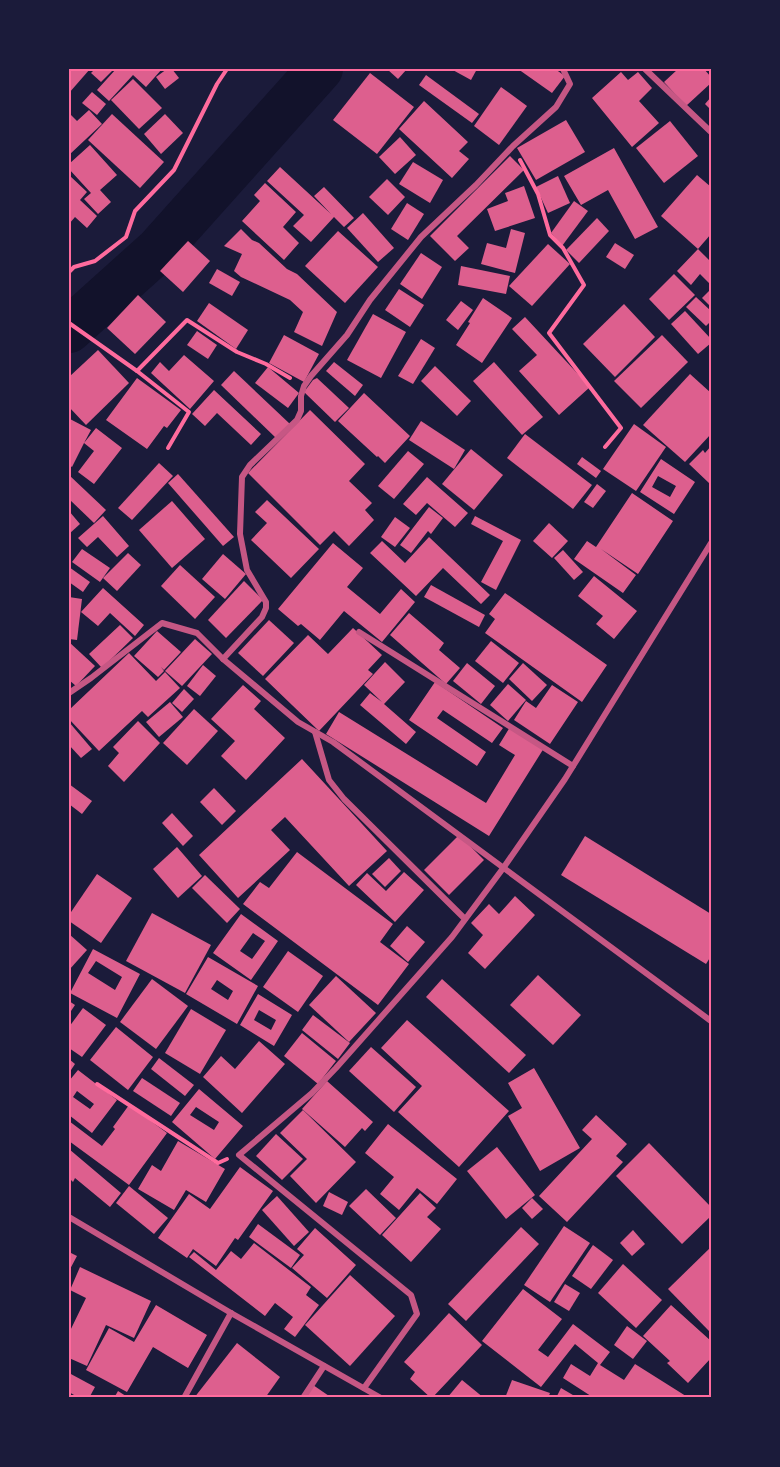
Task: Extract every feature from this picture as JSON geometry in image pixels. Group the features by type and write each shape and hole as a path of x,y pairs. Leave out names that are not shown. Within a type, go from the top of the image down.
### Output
{"street":[{"path":"223,659 262,617 266,608 266,602 247,570 240,534 242,477 250,465 297,420 301,411 304,386 347,336 370,300 421,237 556,107 570,84 564,69"},
{"path":"645,69 711,132"},
{"path":"364,1388 417,1314 411,1295 239,1155 312,1093 452,937 504,867 573,766 711,543"},
{"path":"69,693 162,623 197,633 223,659 298,722 333,742 711,1021"},
{"path":"359,632 573,766"},
{"path":"315,732 329,780 344,799 465,919"},
{"path":"69,1217 381,1398"},
{"path":"184,1398 231,1313"},
{"path":"303,1398 324,1366"}],"path":[{"path":"69,272 74,267 95,261 126,237 135,211 174,170 217,84 227,69"},
{"path":"513,146 538,194 550,235 562,248 584,285 549,333 621,428 605,447"},
{"path":"137,371 187,320 237,352 266,364 304,386"},
{"path":"69,322 189,412 168,448"},
{"path":"97,1084 218,1163 239,1155"}],"building":[{"path":"69,69 90,69 69,93"},
{"path":"95,69 114,69 101,82 91,73"},
{"path":"116,69 162,69 146,87 133,75 109,101 97,90"},
{"path":"167,69 172,69 179,78 165,89 156,77"},
{"path":"387,69 407,69 398,79"},
{"path":"451,69 477,69 471,80"},
{"path":"518,69 555,69 565,76 552,93"},
{"path":"678,69 704,69 711,77 711,83 686,106 664,82"},
{"path":"621,72 628,80 638,72 652,88 639,101 659,123 632,147 592,98"},
{"path":"370,73 414,107 377,154 333,120"},
{"path":"426,75 479,114 472,123 419,85"},
{"path":"133,79 162,108 139,129 111,100"},
{"path":"501,87 527,106 499,145 474,126"},
{"path":"92,92 106,104 97,115 82,103"},
{"path":"711,97 711,110 705,104"},
{"path":"424,101 468,142 459,151 469,159 452,178 399,129"},
{"path":"89,110 102,124 69,155 69,113 77,121"},
{"path":"112,114 164,162 140,188 88,140"},
{"path":"165,114 183,133 161,154 144,134"},
{"path":"566,120 585,152 536,180 517,148"},
{"path":"670,121 698,156 664,183 636,148"},
{"path":"400,137 416,155 395,174 379,157"},
{"path":"90,145 117,175 100,190 111,202 98,214 84,199 91,193 69,169 69,164"},
{"path":"614,148 658,227 635,239 608,190 581,205 564,176"},
{"path":"510,156 524,170 457,236 469,248 455,261 430,236"},
{"path":"413,162 443,180 430,203 399,184"},
{"path":"280,167 331,214 314,196 324,187 354,218 344,227 334,217 311,242 293,226 304,215 267,181"},
{"path":"69,175 87,192 80,200 97,216 87,228 75,217 69,224"},
{"path":"697,175 711,187 711,234 698,249 661,216"},
{"path":"558,176 570,203 548,213 536,187"},
{"path":"387,179 405,197 388,215 369,197"},
{"path":"265,183 296,212 283,227 299,243 284,260 242,221 260,201 254,195"},
{"path":"524,186 535,218 495,231 487,209 508,201 505,193"},
{"path":"574,201 588,211 562,246 551,233"},
{"path":"407,203 424,214 408,240 391,229"},
{"path":"363,213 394,248 378,262 347,228"},
{"path":"597,218 609,231 579,263 566,250"},
{"path":"241,229 287,269 297,274 337,312 322,346 294,332 303,312 290,300 241,277 234,271 242,254 224,246"},
{"path":"511,229 525,233 515,273 481,264 487,243 506,248"},
{"path":"338,231 378,267 345,303 305,266"},
{"path":"188,241 210,261 183,292 160,271"},
{"path":"615,243 634,255 625,269 606,257"},
{"path":"548,244 570,264 532,306 509,286"},
{"path":"698,249 711,262 711,285 700,274 691,285 677,271"},
{"path":"421,253 442,267 422,299 400,284"},
{"path":"461,266 510,276 506,294 458,285"},
{"path":"217,269 240,282 232,296 209,283"},
{"path":"674,274 695,295 669,320 649,299"},
{"path":"399,289 424,305 410,327 385,310"},
{"path":"711,289 711,307 702,298"},
{"path":"138,295 166,322 135,354 107,328"},
{"path":"696,297 711,311 711,321 706,326 686,307"},
{"path":"483,298 512,318 482,363 456,345"},
{"path":"461,301 473,310 458,330 446,320"},
{"path":"209,303 248,330 236,349 197,321"},
{"path":"624,304 655,337 615,377 583,344"},
{"path":"685,311 711,339 711,343 698,354 671,324"},
{"path":"373,314 406,332 381,378 347,360"},
{"path":"525,317 590,387 559,415 519,371 537,355 512,329"},
{"path":"197,331 217,345 208,359 187,345"},
{"path":"284,335 319,354 304,382 269,363"},
{"path":"662,335 688,362 641,408 614,381"},
{"path":"421,339 435,348 413,384 398,376"},
{"path":"98,350 129,383 86,425 69,407 69,377"},
{"path":"184,355 214,381 190,409 151,373 160,362 169,371"},
{"path":"334,362 363,385 355,396 326,371"},
{"path":"494,362 543,417 522,435 473,381"},
{"path":"435,366 471,401 457,416 421,381"},
{"path":"268,367 299,393 288,408 255,383"},
{"path":"234,371 290,424 276,438 221,385"},
{"path":"690,374 711,393 711,434 685,462 643,425"},
{"path":"137,378 181,410 167,428 164,426 147,449 106,420"},
{"path":"317,378 349,408 335,422 304,392"},
{"path":"214,390 261,434 251,445 217,413 205,426 192,414"},
{"path":"364,393 410,436 385,463 338,421"},
{"path":"310,410 365,464 349,481 372,503 365,510 374,520 349,546 334,531 320,545 248,473"},
{"path":"70,419 91,430 72,467 69,465"},
{"path":"421,421 465,450 454,469 409,440"},
{"path":"634,424 666,447 636,491 603,469"},
{"path":"96,428 122,448 94,484 78,472 94,451 84,443"},
{"path":"525,434 592,485 573,509 507,458"},
{"path":"711,446 711,481 709,483 689,464 703,450 705,453"},
{"path":"471,449 503,475 474,510 442,484"},
{"path":"408,451 424,464 394,499 378,486"},
{"path":"582,457 601,471 596,478 577,464"},
{"path":"661,459 695,482 674,514 640,492","holes":["658,476 676,486 670,497 652,487"]},
{"path":"159,463 173,476 132,520 118,508"},
{"path":"178,474 234,537 223,546 168,483"},
{"path":"69,475 106,510 94,523 69,499"},
{"path":"427,477 468,513 455,527 427,503 416,515 403,504"},
{"path":"597,484 606,491 593,508 584,502"},
{"path":"632,493 673,521 638,574 601,549 636,575 623,593 574,559 587,541 596,547"},
{"path":"267,500 319,549 291,578 251,540 267,523 255,512"},
{"path":"172,501 205,539 172,568 139,530"},
{"path":"429,507 443,518 431,534 428,531 411,553 400,545"},
{"path":"69,511 80,524 69,534"},
{"path":"103,516 129,546 117,557 98,537 87,547 78,538"},
{"path":"475,516 521,540 496,590 481,582 503,541 471,524"},
{"path":"395,517 410,528 395,547 381,537"},
{"path":"549,523 568,541 552,558 533,541"},
{"path":"429,537 490,595 481,604 443,568 416,596 370,553 382,541 405,563"},
{"path":"333,543 363,568 347,587 380,614 401,589 415,602 382,642 344,611 320,640 301,624 298,626 278,609"},
{"path":"82,549 110,568 100,582 72,562"},
{"path":"563,550 583,572 574,580 554,558"},
{"path":"128,553 141,565 117,591 103,578"},
{"path":"223,554 246,574 225,599 202,579"},
{"path":"180,565 215,597 195,619 161,586"},
{"path":"69,567 90,582 83,592 69,582"},
{"path":"594,576 637,611 614,639 596,624 603,616 578,596"},
{"path":"244,581 263,600 226,638 208,620"},
{"path":"431,585 485,615 479,627 424,597"},
{"path":"103,588 144,625 135,636 110,613 98,626 81,612"},
{"path":"505,593 607,665 582,702 485,633 495,619 489,614"},
{"path":"69,597 82,599 77,640 69,639"},
{"path":"409,613 444,643 439,650 460,668 446,684 390,635"},
{"path":"269,620 294,643 263,676 238,653"},
{"path":"120,625 133,638 102,668 89,654"},
{"path":"353,628 382,655 368,670 373,674 319,731 265,679 308,635 328,654"},
{"path":"157,631 181,652 164,670 161,667 164,671 158,677 134,656"},
{"path":"195,639 212,654 182,686 165,671"},
{"path":"491,641 519,663 503,683 475,661"},
{"path":"69,642 95,666 76,686 69,680"},
{"path":"129,653 156,681 165,672 180,688 148,717 142,711 99,751 69,719 69,710"},
{"path":"385,662 405,682 384,704 416,732 406,744 360,705 370,693 382,702 364,685"},
{"path":"467,663 495,686 481,704 453,681"},
{"path":"523,663 547,685 532,701 509,679"},
{"path":"203,665 216,676 200,696 187,686"},
{"path":"435,682 503,728 492,743 443,710 437,718 486,752 477,766 409,720"},
{"path":"508,684 526,700 508,721 490,705"},
{"path":"243,685 261,701 254,709 285,738 246,780 221,756 235,741 211,719"},
{"path":"552,685 578,702 550,744 514,720 526,701 536,708"},
{"path":"184,689 194,699 182,712 172,703"},
{"path":"170,702 183,717 159,737 146,722"},
{"path":"194,709 218,731 187,765 163,743"},
{"path":"339,712 486,803 515,755 499,745 510,727 544,748 489,836 326,734"},
{"path":"138,721 160,743 124,782 108,766 119,753 113,747"},
{"path":"69,722 92,749 81,758 69,745"},
{"path":"302,759 387,851 349,886 285,817 271,830 290,850 238,898 199,855"},
{"path":"69,784 92,801 82,814 69,804"},
{"path":"214,788 236,811 222,825 200,802"},
{"path":"172,813 193,836 183,846 162,823"},
{"path":"459,835 484,860 449,895 424,870"},
{"path":"585,836 711,914 711,956 706,964 561,875"},
{"path":"177,847 202,876 178,898 153,869"},
{"path":"297,852 393,924 380,942 409,964 378,1005 243,904 260,882 269,888"},
{"path":"389,858 401,871 385,887 372,874"},
{"path":"404,872 424,890 395,922 356,885 367,873 386,891"},
{"path":"97,874 132,898 101,943 69,921 69,915"},
{"path":"205,875 240,909 227,923 192,888"},
{"path":"515,896 535,915 485,969 468,953 483,935 471,923 489,904 499,914"},
{"path":"152,913 211,945 185,993 126,961"},
{"path":"241,914 278,941 251,980 213,953","holes":["253,933 265,941 252,959 240,951"]},
{"path":"407,926 425,942 408,962 390,946"},
{"path":"69,934 87,950 69,970"},
{"path":"93,949 140,974 117,1018 70,993","holes":["96,961 122,977 115,990 88,973"]},
{"path":"288,951 323,976 298,1012 263,987"},
{"path":"208,957 258,986 237,1024 186,994","holes":["217,980 233,991 228,1000 211,989"]},
{"path":"538,975 581,1015 553,1045 510,1005"},
{"path":"336,976 376,1013 349,1042 309,1005"},
{"path":"152,979 188,1006 156,1049 120,1022"},
{"path":"442,979 526,1055 509,1073 426,997"},
{"path":"258,994 292,1015 274,1046 240,1025","holes":["259,1010 276,1020 271,1030 254,1020"]},
{"path":"69,1001 75,1005 69,1014"},
{"path":"83,1008 106,1025 82,1057 69,1048 69,1027"},
{"path":"191,1009 226,1030 200,1074 165,1053"},
{"path":"313,1015 350,1043 338,1059 302,1030"},
{"path":"407,1020 509,1111 459,1167 398,1112 422,1086 381,1048"},
{"path":"116,1027 153,1057 128,1090 90,1060"},
{"path":"302,1033 336,1061 318,1084 284,1056"},
{"path":"259,1041 285,1064 242,1113 203,1077 221,1056 235,1069"},
{"path":"371,1047 416,1087 394,1112 349,1071"},
{"path":"159,1058 194,1085 185,1096 151,1069"},
{"path":"69,1059 75,1064 69,1073"},
{"path":"534,1068 580,1148 540,1171 508,1116 522,1108 508,1083"},
{"path":"78,1070 117,1100 92,1133 69,1115 69,1081","holes":["77,1091 94,1104 90,1109 73,1097"]},
{"path":"142,1078 180,1103 171,1116 133,1091"},
{"path":"327,1081 373,1122 365,1131 362,1128 345,1147 302,1109"},
{"path":"199,1089 243,1126 215,1159 172,1122","holes":["196,1107 219,1122 214,1130 190,1115"]},
{"path":"129,1105 167,1133 129,1185 69,1141 69,1121 102,1146"},
{"path":"303,1110 356,1162 316,1203 290,1176 307,1159 280,1133"},
{"path":"596,1115 627,1144 616,1156 623,1162 567,1222 539,1196 592,1139 582,1130"},
{"path":"388,1124 457,1179 437,1204 417,1188 399,1210 380,1194 394,1177 365,1153"},
{"path":"276,1134 303,1159 282,1180 256,1156"},
{"path":"178,1141 225,1169 206,1202 186,1190 174,1210 138,1189 152,1165 161,1171"},
{"path":"649,1143 711,1207 711,1216 682,1244 616,1176"},
{"path":"497,1147 535,1195 506,1219 467,1171"},
{"path":"69,1149 121,1193 110,1207 75,1178 73,1182 69,1178"},
{"path":"240,1167 273,1191 238,1240 235,1238 216,1266 193,1249 187,1258 158,1238 189,1194 210,1209"},
{"path":"129,1186 168,1218 154,1234 116,1203"},
{"path":"366,1189 396,1218 380,1235 349,1206"},
{"path":"329,1192 348,1202 342,1215 323,1206"},
{"path":"420,1193 436,1208 427,1217 441,1229 411,1262 382,1235"},
{"path":"277,1196 309,1232 294,1246 262,1210"},
{"path":"532,1198 543,1209 532,1219 522,1208"},
{"path":"258,1224 300,1255 291,1268 249,1237"},
{"path":"564,1226 590,1243 550,1302 524,1285"},
{"path":"521,1227 539,1244 466,1321 448,1304"},
{"path":"315,1228 356,1265 327,1298 292,1268 304,1255 297,1249"},
{"path":"633,1230 645,1244 632,1256 620,1243"},
{"path":"254,1243 311,1287 306,1295 319,1305 295,1337 284,1329 293,1317 275,1303 265,1316 189,1257 194,1252 216,1270 231,1251 241,1259"},
{"path":"593,1245 613,1260 591,1289 572,1276"},
{"path":"711,1247 711,1329 709,1331 668,1289"},
{"path":"69,1252 77,1256 69,1271"},
{"path":"623,1264 662,1300 636,1328 598,1293"},
{"path":"80,1267 151,1301 134,1338 106,1325 87,1366 69,1358 69,1333 86,1298 70,1290"},
{"path":"350,1275 395,1316 350,1366 305,1325"},
{"path":"565,1284 580,1293 569,1311 554,1302"},
{"path":"523,1289 562,1319 538,1350 548,1357 573,1324 610,1352 600,1365 624,1380 635,1364 689,1398 594,1398 563,1378 571,1364 590,1376 598,1363 575,1344 541,1387 482,1341"},
{"path":"156,1305 207,1335 188,1368 153,1347 127,1392 86,1370 109,1328 134,1342"},
{"path":"671,1305 711,1341 711,1358 688,1383 667,1363 670,1361 643,1336"},
{"path":"449,1313 482,1345 431,1398 410,1379 415,1372 404,1362"},
{"path":"627,1326 647,1341 633,1359 614,1345"},
{"path":"237,1343 280,1377 265,1398 194,1398"},
{"path":"69,1373 95,1387 89,1398 79,1398 69,1392"},
{"path":"462,1380 484,1398 447,1398"},
{"path":"512,1380 550,1393 548,1398 505,1398"},
{"path":"313,1385 332,1398 305,1398"},
{"path":"561,1388 578,1398 556,1398"},
{"path":"118,1391 129,1398 114,1398"}],"waterway":[{"path":"69,330 158,250 320,69"}]}
